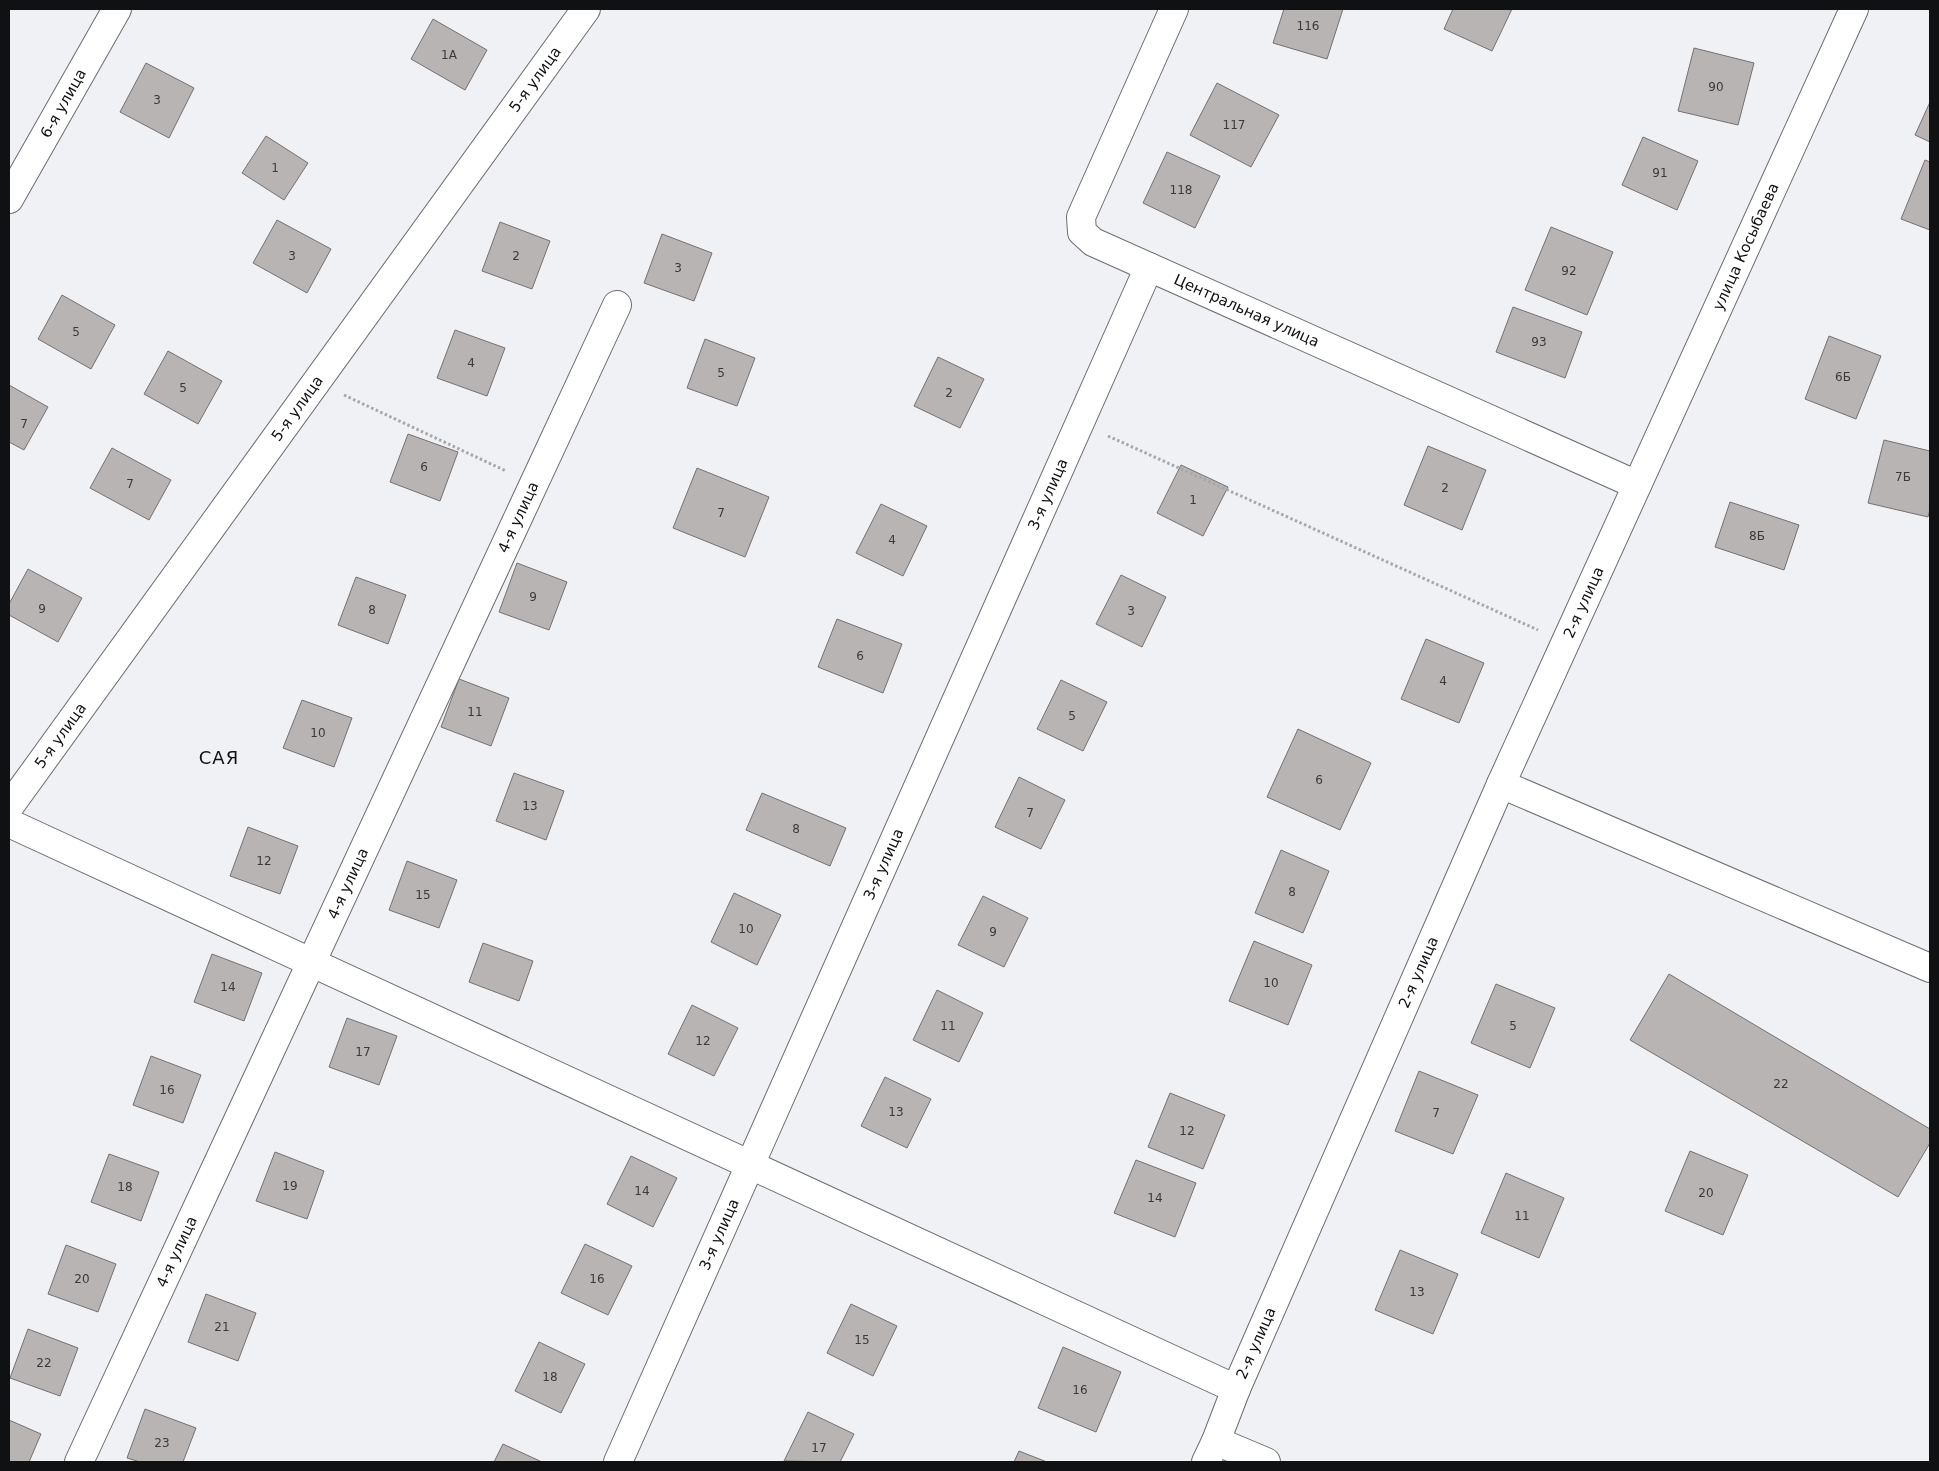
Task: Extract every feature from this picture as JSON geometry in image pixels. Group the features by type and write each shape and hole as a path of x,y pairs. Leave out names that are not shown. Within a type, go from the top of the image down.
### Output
{"street":[{"name":"6-я улица","path":"9,198 117,9"},
{"name":"5-я улица","path":"9,807 586,9"},
{"name":"Центральная улица","path":"1174,9 1081,217 1082,232 1093,242 1637,485"},
{"name":"улица Косыбаева","path":"1637,485 1854,9"},
{"name":"3-я улица","path":"618,1462 1148,267"},
{"name":"4-я улица","path":"79,1462 617,305"},
{"name":"2-я улица","path":"1211,1451 1236,1389 1501,784 1637,485"},
{"path":"1501,784 1930,968"},
{"path":"9,823 1236,1389"},
{"path":"1211,1451 1266,1462"}],"path":[{"path":"316,382 534,484"},
{"path":"1079,424 1566,643"}],"building":[{"path":"1284,9 1343,9 1327,59 1273,43"},
{"path":"1453,9 1512,9 1492,51 1444,29"},
{"path":"433,19 487,50 465,90 411,59"},
{"path":"1694,48 1754,63 1738,125 1678,111"},
{"path":"146,63 194,88 169,138 120,112"},
{"path":"1217,83 1279,115 1251,167 1190,135"},
{"path":"1930,102 1930,142 1915,135"},
{"path":"266,136 308,163 284,200 242,173"},
{"path":"1643,137 1698,161 1677,210 1622,185"},
{"path":"1167,152 1220,176 1195,228 1143,203"},
{"path":"1925,160 1930,162 1930,230 1901,219"},
{"path":"277,220 331,249 307,293 253,263"},
{"path":"500,222 550,241 532,289 482,271"},
{"path":"1551,227 1613,252 1587,315 1525,290"},
{"path":"662,234 712,253 694,301 644,283"},
{"path":"62,295 115,325 91,369 38,339"},
{"path":"1513,307 1582,332 1565,378 1496,352"},
{"path":"455,330 505,348 487,396 437,378"},
{"path":"1829,336 1881,356 1856,419 1805,399"},
{"path":"705,339 755,358 737,406 687,388"},
{"path":"168,351 222,381 198,424 144,394"},
{"path":"938,357 984,379 960,428 914,406"},
{"path":"9,385 48,407 24,450 9,442"},
{"path":"408,434 458,452 440,501 390,482"},
{"path":"1884,440 1930,451 1930,509 1928,517 1868,503"},
{"path":"1428,446 1486,470 1462,530 1404,505"},
{"path":"112,448 171,480 149,520 90,488"},
{"path":"1181,465 1228,487 1203,536 1157,513"},
{"path":"697,468 769,497 745,557 673,528"},
{"path":"1730,502 1799,525 1784,570 1715,547"},
{"path":"881,504 927,526 903,576 856,553"},
{"path":"517,563 567,582 549,630 499,612"},
{"path":"28,569 82,598 58,642 9,615 9,604"},
{"path":"1121,575 1166,597 1142,647 1096,624"},
{"path":"356,577 406,595 388,644 338,625"},
{"path":"837,619 902,644 883,693 818,667"},
{"path":"1426,639 1484,663 1459,723 1401,699"},
{"path":"459,679 509,698 491,746 441,727"},
{"path":"1061,680 1107,702 1083,751 1037,729"},
{"path":"302,700 352,718 334,767 283,748"},
{"path":"1298,729 1371,763 1340,830 1267,797"},
{"path":"514,773 564,791 546,840 496,821"},
{"path":"1019,777 1065,800 1041,849 995,827"},
{"path":"762,793 846,828 830,866 746,830"},
{"path":"248,827 298,846 280,894 230,876"},
{"path":"1281,850 1329,871 1303,933 1255,913"},
{"path":"407,861 457,880 439,928 389,910"},
{"path":"734,893 781,915 757,965 711,942"},
{"path":"983,896 1028,918 1004,967 958,945"},
{"path":"1254,941 1312,965 1288,1025 1229,1001"},
{"path":"483,943 533,961 519,1001 469,982"},
{"path":"212,954 262,973 244,1021 194,1002"},
{"path":"1669,974 1930,1129 1930,1143 1898,1197 1630,1040"},
{"path":"1496,984 1555,1008 1530,1068 1471,1043"},
{"path":"937,990 983,1013 959,1062 913,1040"},
{"path":"692,1005 738,1028 714,1076 668,1054"},
{"path":"347,1018 397,1036 379,1085 329,1067"},
{"path":"151,1056 201,1075 183,1123 133,1105"},
{"path":"1419,1071 1478,1095 1453,1154 1395,1131"},
{"path":"885,1077 931,1099 907,1148 861,1126"},
{"path":"1170,1093 1225,1115 1203,1169 1148,1147"},
{"path":"1690,1151 1748,1175 1723,1235 1665,1211"},
{"path":"275,1152 324,1171 307,1219 256,1201"},
{"path":"109,1154 159,1172 141,1221 91,1202"},
{"path":"631,1156 677,1178 653,1227 607,1204"},
{"path":"1136,1160 1196,1183 1175,1237 1114,1213"},
{"path":"1506,1173 1564,1198 1539,1258 1481,1233"},
{"path":"585,1244 632,1266 608,1315 561,1293"},
{"path":"66,1245 116,1264 98,1312 48,1294"},
{"path":"1400,1250 1458,1274 1433,1334 1375,1310"},
{"path":"206,1294 256,1313 238,1361 188,1342"},
{"path":"851,1304 897,1326 873,1376 827,1353"},
{"path":"28,1329 78,1348 60,1396 10,1378"},
{"path":"539,1342 585,1364 561,1413 515,1391"},
{"path":"1063,1347 1121,1372 1096,1432 1038,1408"},
{"path":"145,1409 196,1428 183,1462 140,1462 127,1458"},
{"path":"808,1412 854,1434 840,1462 784,1461"},
{"path":"9,1420 41,1434 29,1462 9,1462"},
{"path":"503,1444 542,1462 494,1462"},
{"path":"1019,1451 1047,1462 1014,1462"}],"district":[{"name":"САЯ","path":"219,758"}]}
